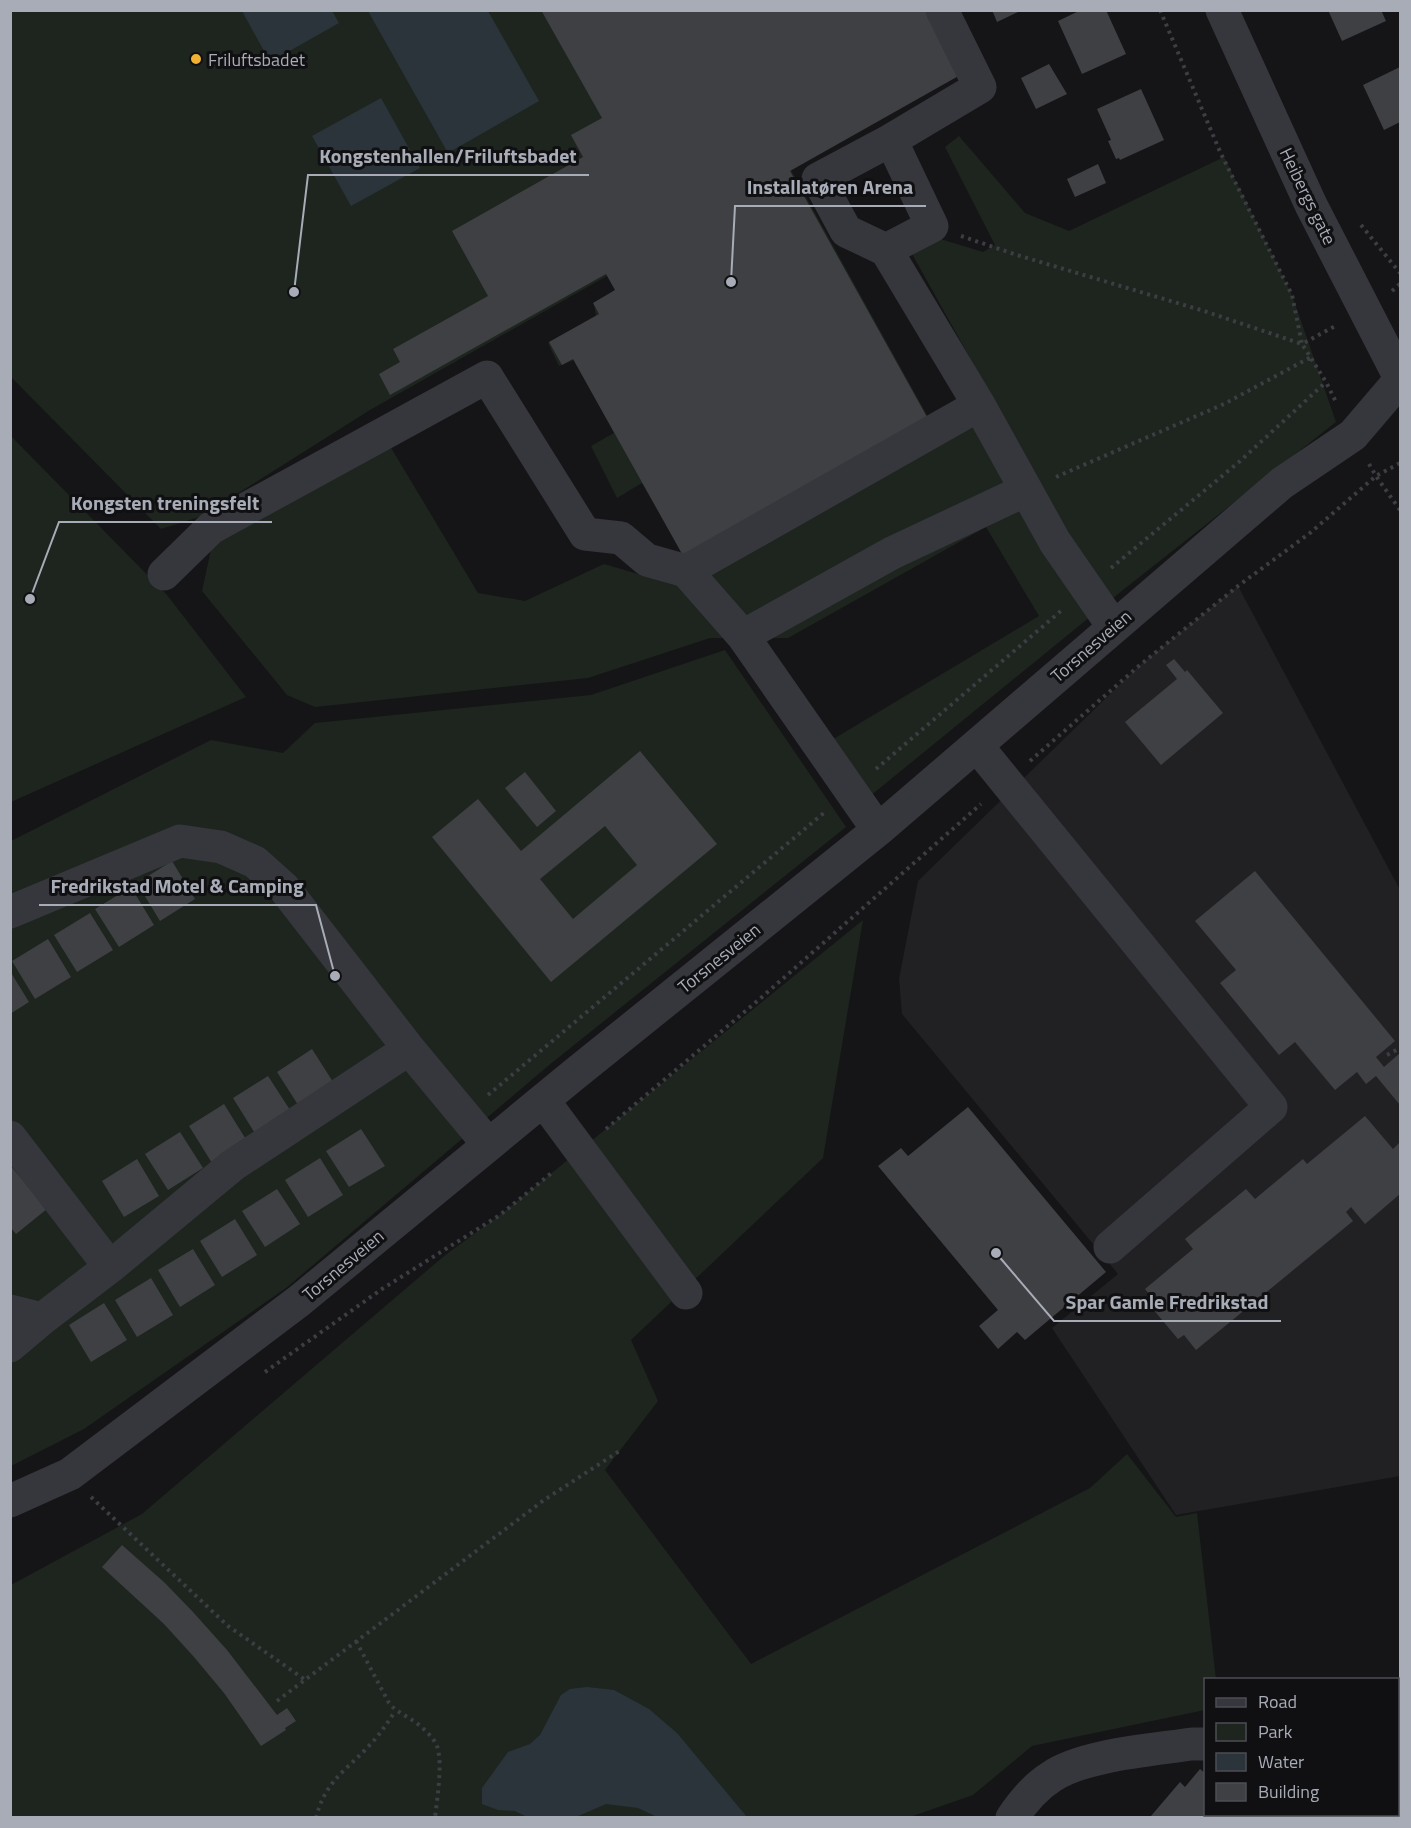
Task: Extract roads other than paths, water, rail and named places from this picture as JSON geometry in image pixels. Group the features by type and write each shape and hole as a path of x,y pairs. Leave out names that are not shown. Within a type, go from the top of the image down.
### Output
{"street":[{"path":"942,10 980,87 891,140 818,179 846,231 885,250 979,405 1055,542 1113,626"},
{"name":"Heibergs gate","path":"1222,10 1311,205 1401,379"},
{"path":"885,250 932,226 891,140"},
{"path":"164,574 211,528 488,378 585,534 621,538 647,560 686,571 742,636 878,830"},
{"name":"Torsnesveien","path":"10,1502 70,1473 299,1301 488,1144 878,830 1282,483 1353,435 1401,379"},
{"path":"686,571 979,405"},
{"path":"742,636 892,553 1026,490"},
{"path":"977,746 1271,1107 1110,1247"},
{"path":"10,912 180,841 221,847 255,862 284,888 409,1049 488,1144"},
{"path":"10,1346 233,1165 409,1049"},
{"path":"543,1100 686,1293"},
{"path":"10,1137 110,1267"},
{"path":"10,1311 42,1319"},
{"path":"1012,1818 1023,1802 1051,1776 1090,1760 1204,1744"}],"water":[{"path":"242,11 332,11 339,23 270,62"},
{"path":"368,11 488,11 539,101 448,153"},
{"path":"381,98 420,168 351,206 312,136"},
{"path":"587,1687 614,1690 649,1709 677,1733 747,1817 657,1817 638,1808 606,1804 576,1817 529,1818 515,1811 498,1810 482,1804 482,1788 508,1752 530,1744 540,1735 561,1695 570,1689"}],"place":[{"name":"Friluftsbadet","path":"196,59"},
{"name":"Installatøren Arena","path":"731,282"},
{"name":"Kongstenhallen/Friluftsbadet","path":"294,292"},
{"name":"Kongsten treningsfelt","path":"30,599"},
{"name":"Fredrikstad Motel & Camping","path":"335,976"},
{"name":"Spar Gamle Fredrikstad","path":"996,1253"}]}
